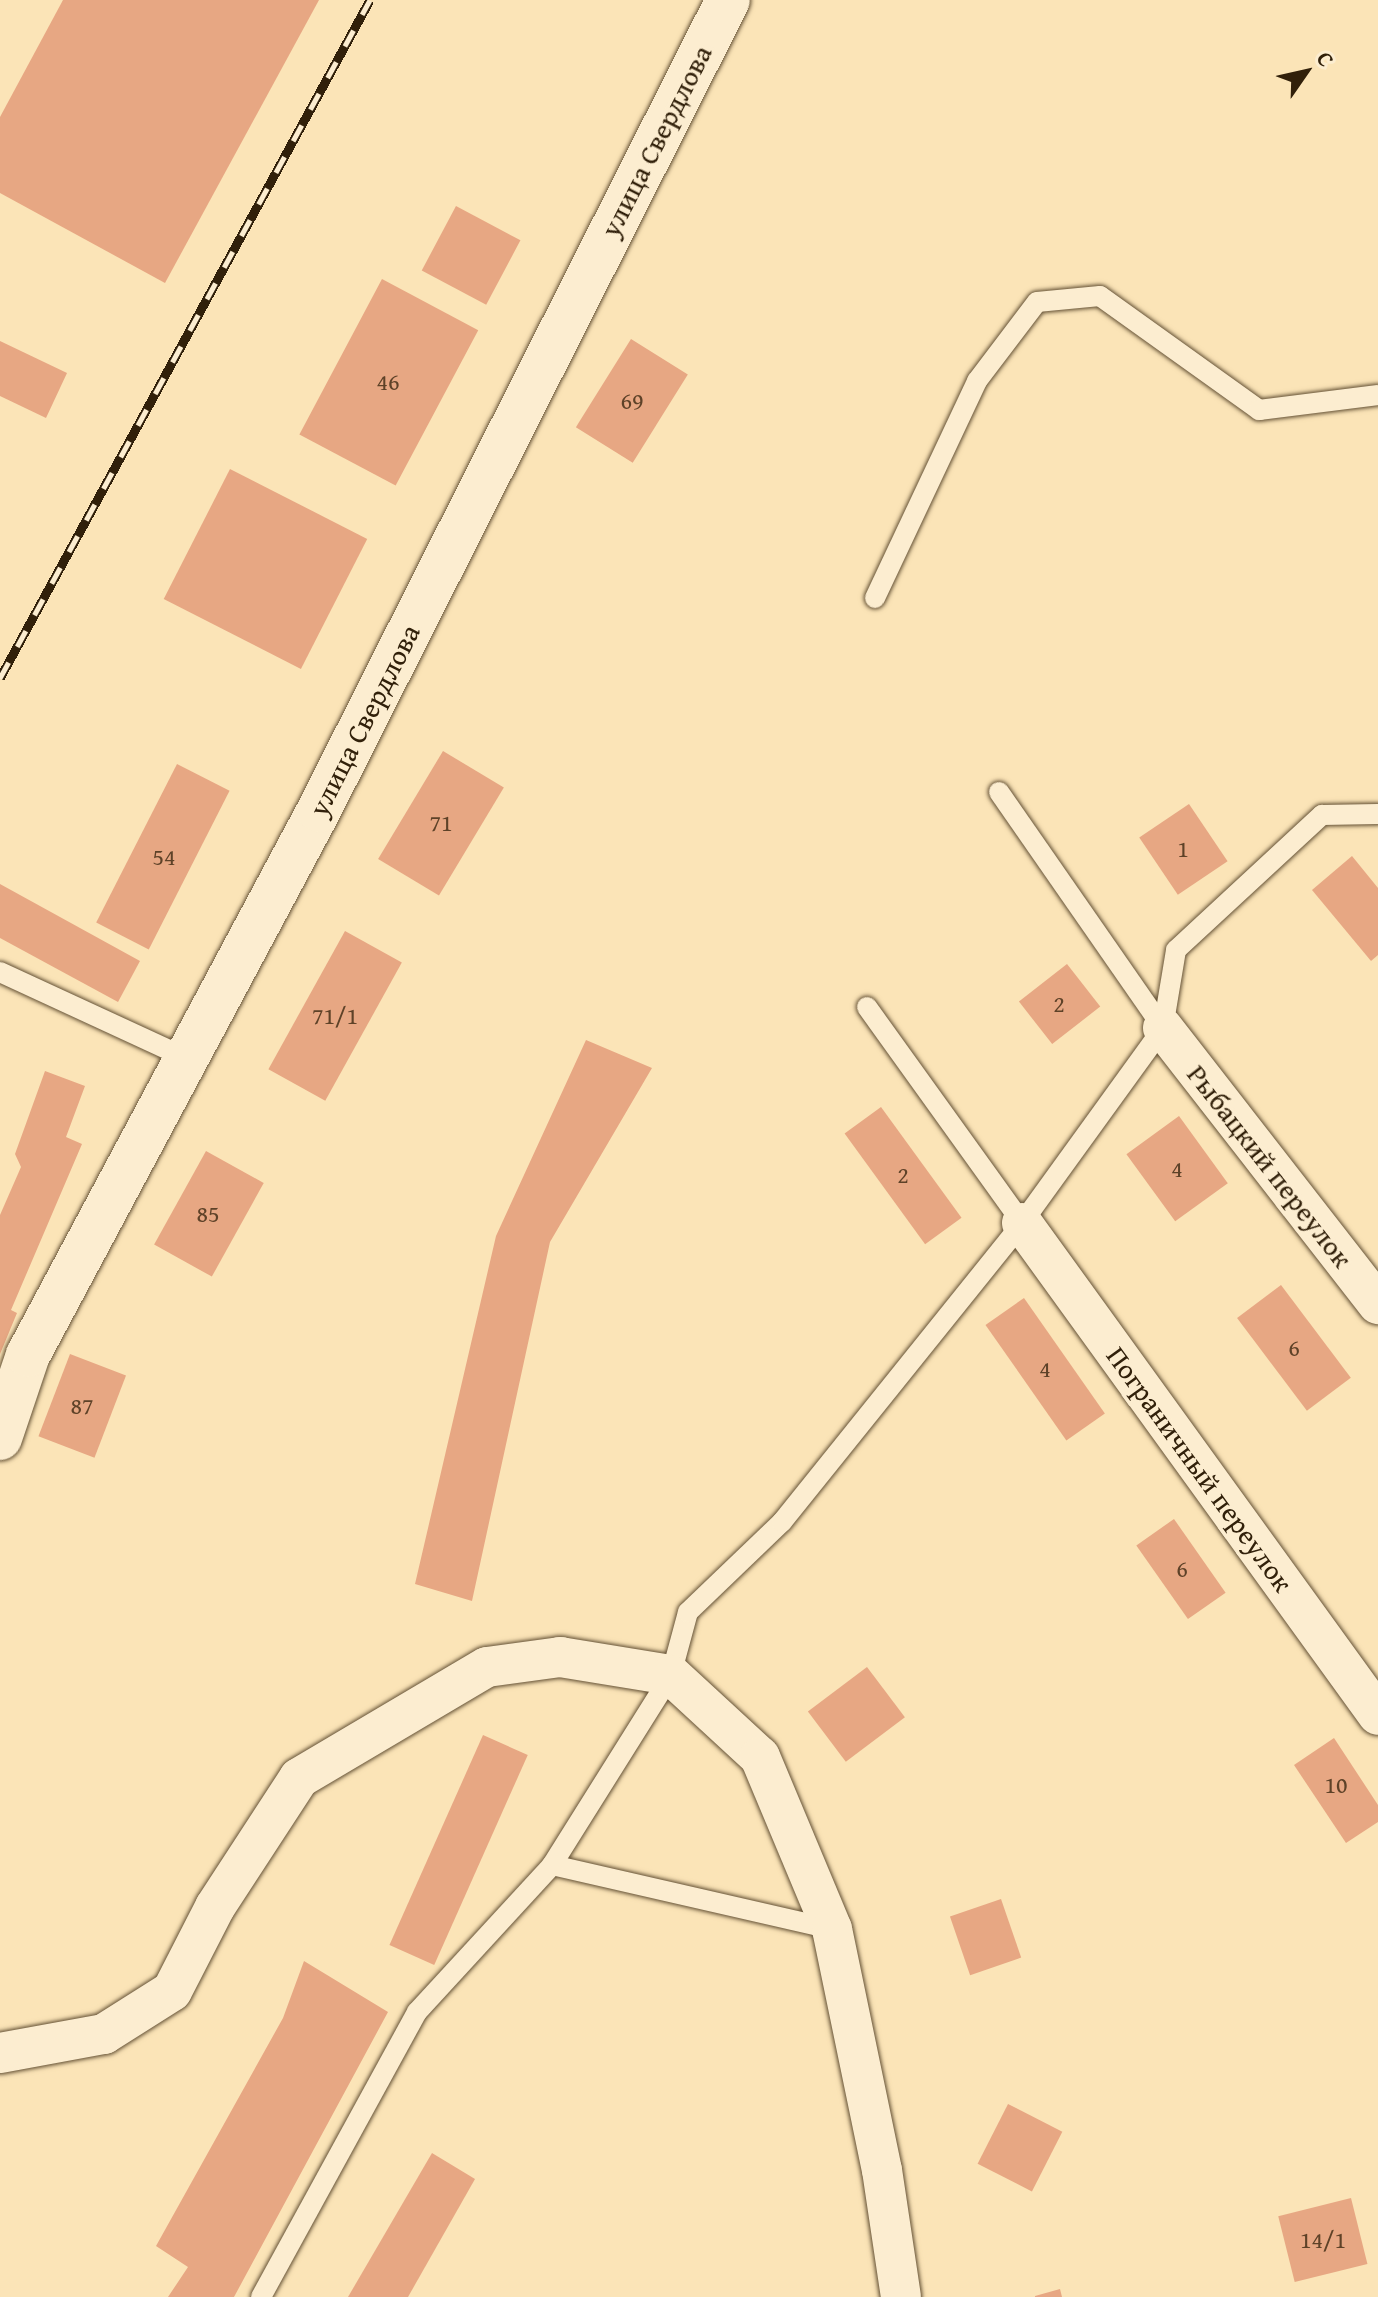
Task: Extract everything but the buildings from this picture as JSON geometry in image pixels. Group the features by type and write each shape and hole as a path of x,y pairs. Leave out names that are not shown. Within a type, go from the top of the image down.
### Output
{"street":[{"name":"улица Свердлова","path":"0,1438 28,1355 319,810 728,0"},
{"name":"Рыбацкий переулок","path":"1163,1028 1378,1304"},
{"name":"Пограничный переулок","path":"1022,1223 1378,1715"},
{"path":"0,2053 104,2034 172,1991 215,1907 299,1778 487,1667 560,1657 671,1675 760,1757 832,1929 882,2170 901,2297"}],"lane":[{"path":"875,598 977,381 1037,302 1100,296 1259,410 1378,395"},
{"path":"999,792 1163,1028"},
{"path":"261,2297 417,2012 552,1865 671,1675 688,1612 782,1522 1022,1223 1163,1028 1176,950 1322,815 1378,814"},
{"path":"0,972 186,1058"},
{"path":"867,1007 1022,1223"},
{"path":"552,1865 832,1929"}],"railway":[{"path":"0,678 370,0"}]}
